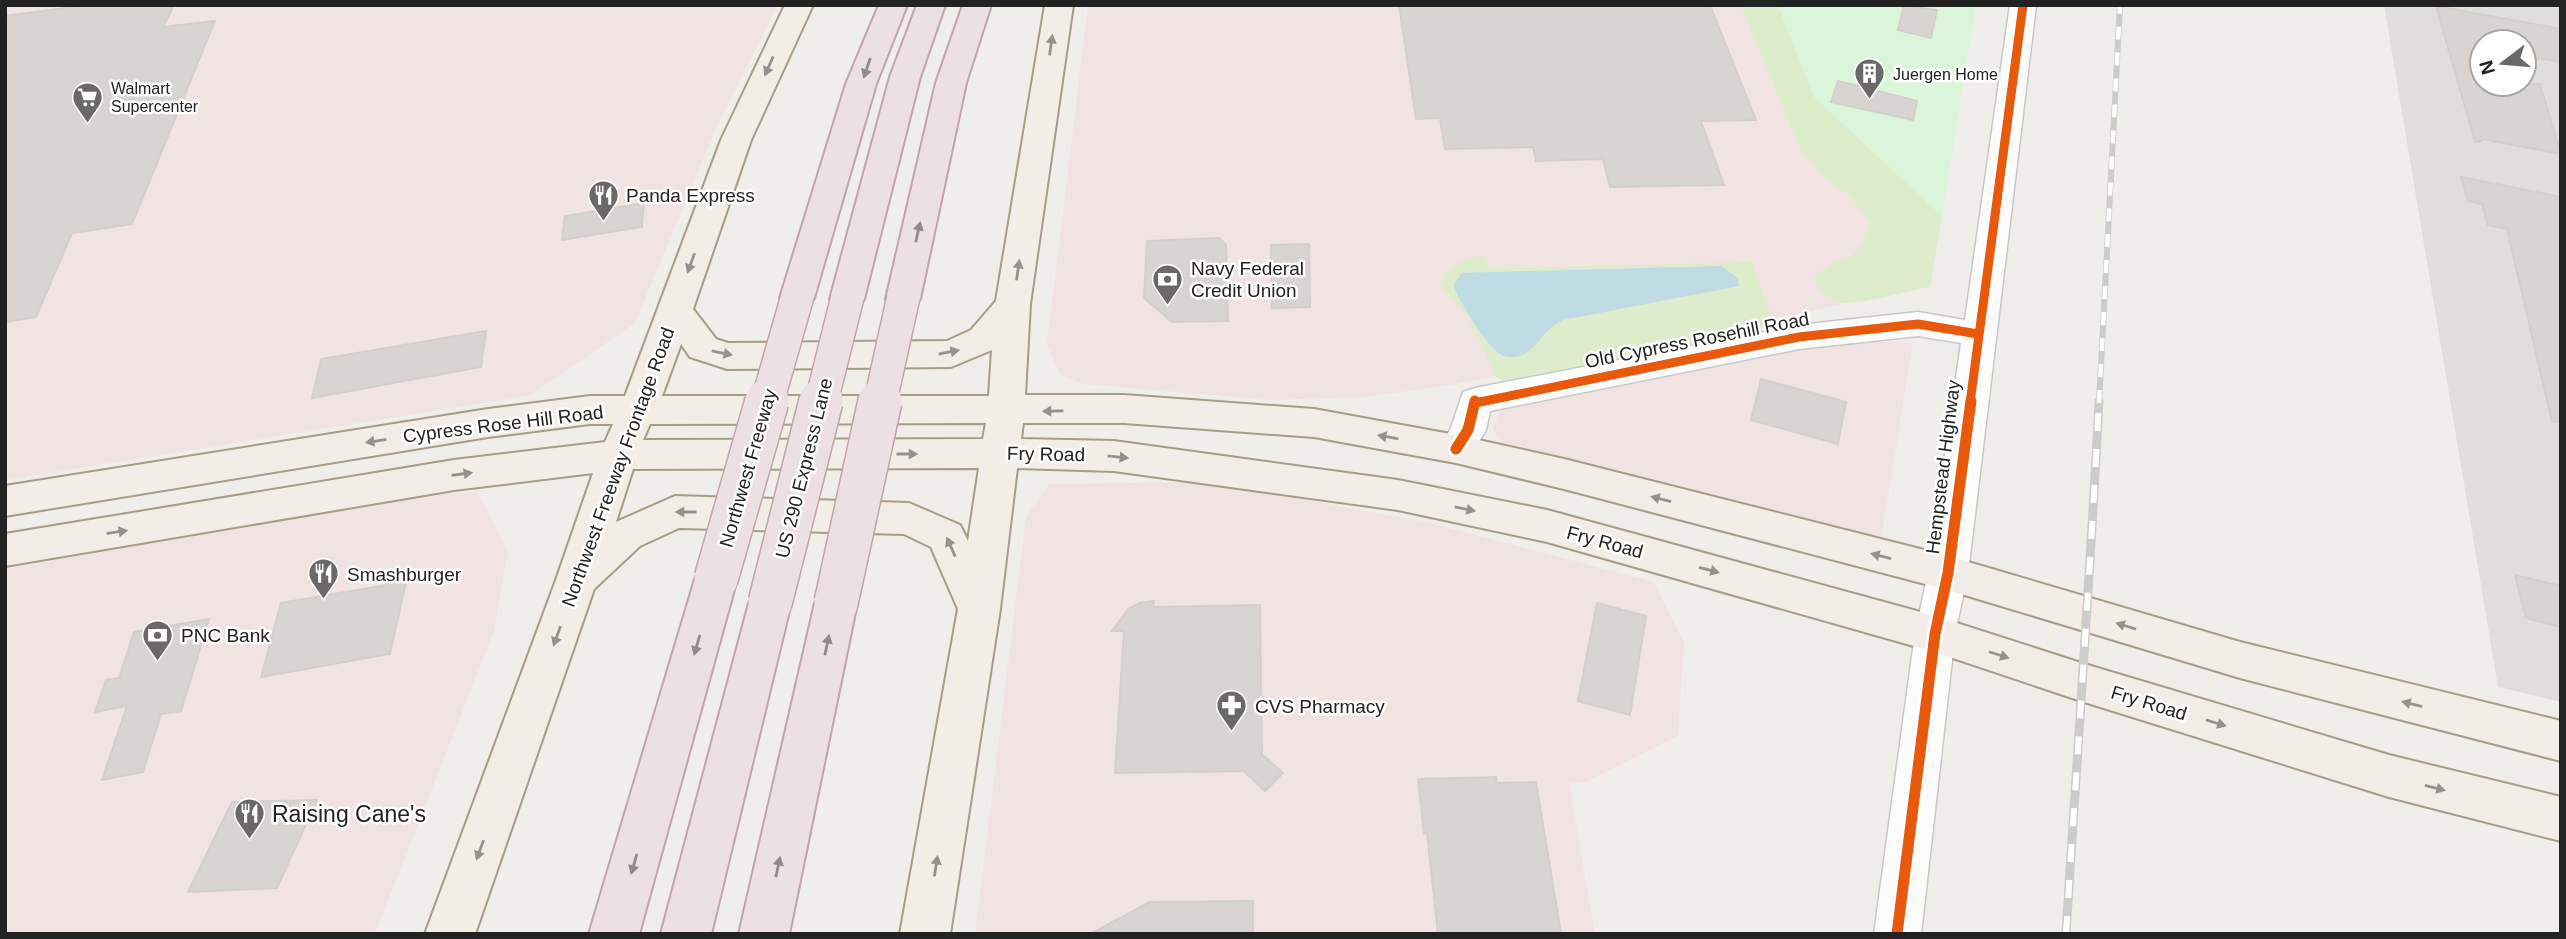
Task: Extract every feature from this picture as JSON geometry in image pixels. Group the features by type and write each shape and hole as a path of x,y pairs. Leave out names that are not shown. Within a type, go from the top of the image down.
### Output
{"highway":[{"name":"Northwest Freeway","path":"614,934 797,298 865,73 893,5"},
{"name":"US 290 Express Lane","path":"685,934 905,77 931,5"},
{"path":"764,934 951,83 977,5"}],"main road":[{"name":"Northwest Freeway Frontage Road","path":"450,934 577,580 618,455 638,410 736,140 777,47 799,5"},
{"path":"925,934 979,609 1006,411 1013,304 1059,5"},
{"path":"674,310 703,348 727,356 951,354 984,339 1013,304"},
{"name":"Cypress Rose Hill Road","path":"5,501 488,423 590,410 1006,411"},
{"path":"1006,411 1124,410 1314,423 1455,449 1948,573 2240,660 2561,741"},
{"path":"1398,495 1455,449"},
{"name":"Fry Road","path":"618,455 1000,453 1114,456 1398,495 1547,527 1935,634 2081,682 2389,776 2561,819"},
{"path":"5,550 454,475 618,455"},
{"path":"49,543 70,490"},
{"path":"577,580 626,535 675,512 909,519 946,536 979,609"}],"street":[{"name":"Hempstead Highway","path":"1897,934 1935,634 1948,573 2023,5"},
{"name":"Old Cypress Rosehill Road","path":"1455,449 1468,430 1475,401 1810,335 1918,324 1978,334"}],"shaded area":[{"path":"5,5 778,5 718,123 635,323 531,395 5,480"},
{"path":"1088,5 1740,5 1801,150 1823,177 1850,196 1862,210 1870,223 1867,241 1842,260 1824,295 1844,304 1451,385 1364,397 1273,400 1084,384 1060,375 1047,343"},
{"path":"2384,5 2561,5 2561,702 2498,687"},
{"path":"1871,342 1913,343 1881,540 1504,446 1493,430 1499,411 1801,348"},
{"path":"1210,482 1434,524 1654,582 1684,643 1678,736 1586,782 1569,783 1595,934 975,934 1026,517 1049,484"},
{"path":"477,492 508,551 494,631 375,934 5,934 5,569 412,496"}],"green space":[{"path":"1740,5 1778,5 1814,97 1942,216 1930,287 1877,299 1841,303 1831,299 1818,287 1814,277 1856,251 1867,236 1870,223 1850,196 1823,177 1801,150"},
{"path":"1778,5 1976,5 1942,216 1814,97"},
{"path":"1483,255 1489,269 1752,262 1772,319 1764,329 1747,337 1538,382 1503,381 1494,376 1479,338 1463,310 1441,288 1446,274 1456,265"}],"water":[{"path":"1721,266 1738,278 1739,286 1563,320 1550,328 1526,353 1513,357 1500,354 1487,341 1453,286 1462,273"}],"building":[{"name":"Walmart Supercenter","path":"88,5 174,5 163,27 215,21 132,224 72,233 36,317 5,322 5,16"},
{"path":"1399,5 1710,5 1756,120 1701,121 1724,185 1610,187 1603,159 1536,161 1533,147 1445,149 1440,118 1416,119"},
{"path":"1904,5 1937,10 1931,38 1898,30"},
{"path":"2436,6 2561,29 2561,62 2538,58 2538,28 2468,28 2468,98 2538,98 2540,84 2561,154 2482,139 2475,142"},
{"name":"Juergen Home","path":"1838,81 1917,101 1913,120 1831,102"},
{"path":"2461,177 2561,197 2561,421 2552,422 2507,229 2488,225 2482,204 2468,201"},
{"name":"Panda Express","path":"644,203 642,227 562,240 565,216"},
{"path":"1219,238 1226,245 1228,321 1172,322 1144,298 1147,241"},
{"path":"1309,244 1310,307 1272,308 1271,245"},
{"path":"486,331 481,367 312,398 321,359"},
{"path":"1761,379 1846,402 1838,444 1751,420"},
{"path":"409,568 390,654 261,677 281,603 387,585"},
{"path":"2515,575 2561,586 2561,627 2526,618"},
{"path":"1154,601 1153,607 1260,605 1262,754 1283,773 1265,791 1244,771 1115,773 1124,631 1112,631 1128,609 1140,603"},
{"path":"1597,603 1646,616 1630,715 1578,701"},
{"path":"209,619 181,711 161,714 143,772 102,780 127,706 95,712 106,680 119,678 134,632"},
{"path":"1496,777 1496,783 1536,782 1561,934 1438,934 1418,779"},
{"path":"317,800 277,888 188,892 232,802"},
{"path":"1253,901 1253,934 1090,934 1150,902"}],"railway":[{"path":"2099,403 2120,5"},
{"path":"2066,934 2099,401"}],"cycle path":[{"path":"1897,934 1935,634 1948,573 2023,5"},
{"path":"1456,449 1468,430 1475,401 1799,337 1918,324 1978,334"}],"place":[{"name":"Juergen Home","path":"1870,101"},
{"name":"Walmart Supercenter","path":"88,124"},
{"name":"Panda Express","path":"603,222"},
{"name":"Navy Federal Credit Union","path":"1168,306"},
{"name":"Smashburger","path":"324,601"},
{"name":"PNC Bank","path":"158,662"},
{"name":"CVS Pharmacy","path":"1232,733"},
{"name":"Raising Cane's","path":"249,841"}]}
